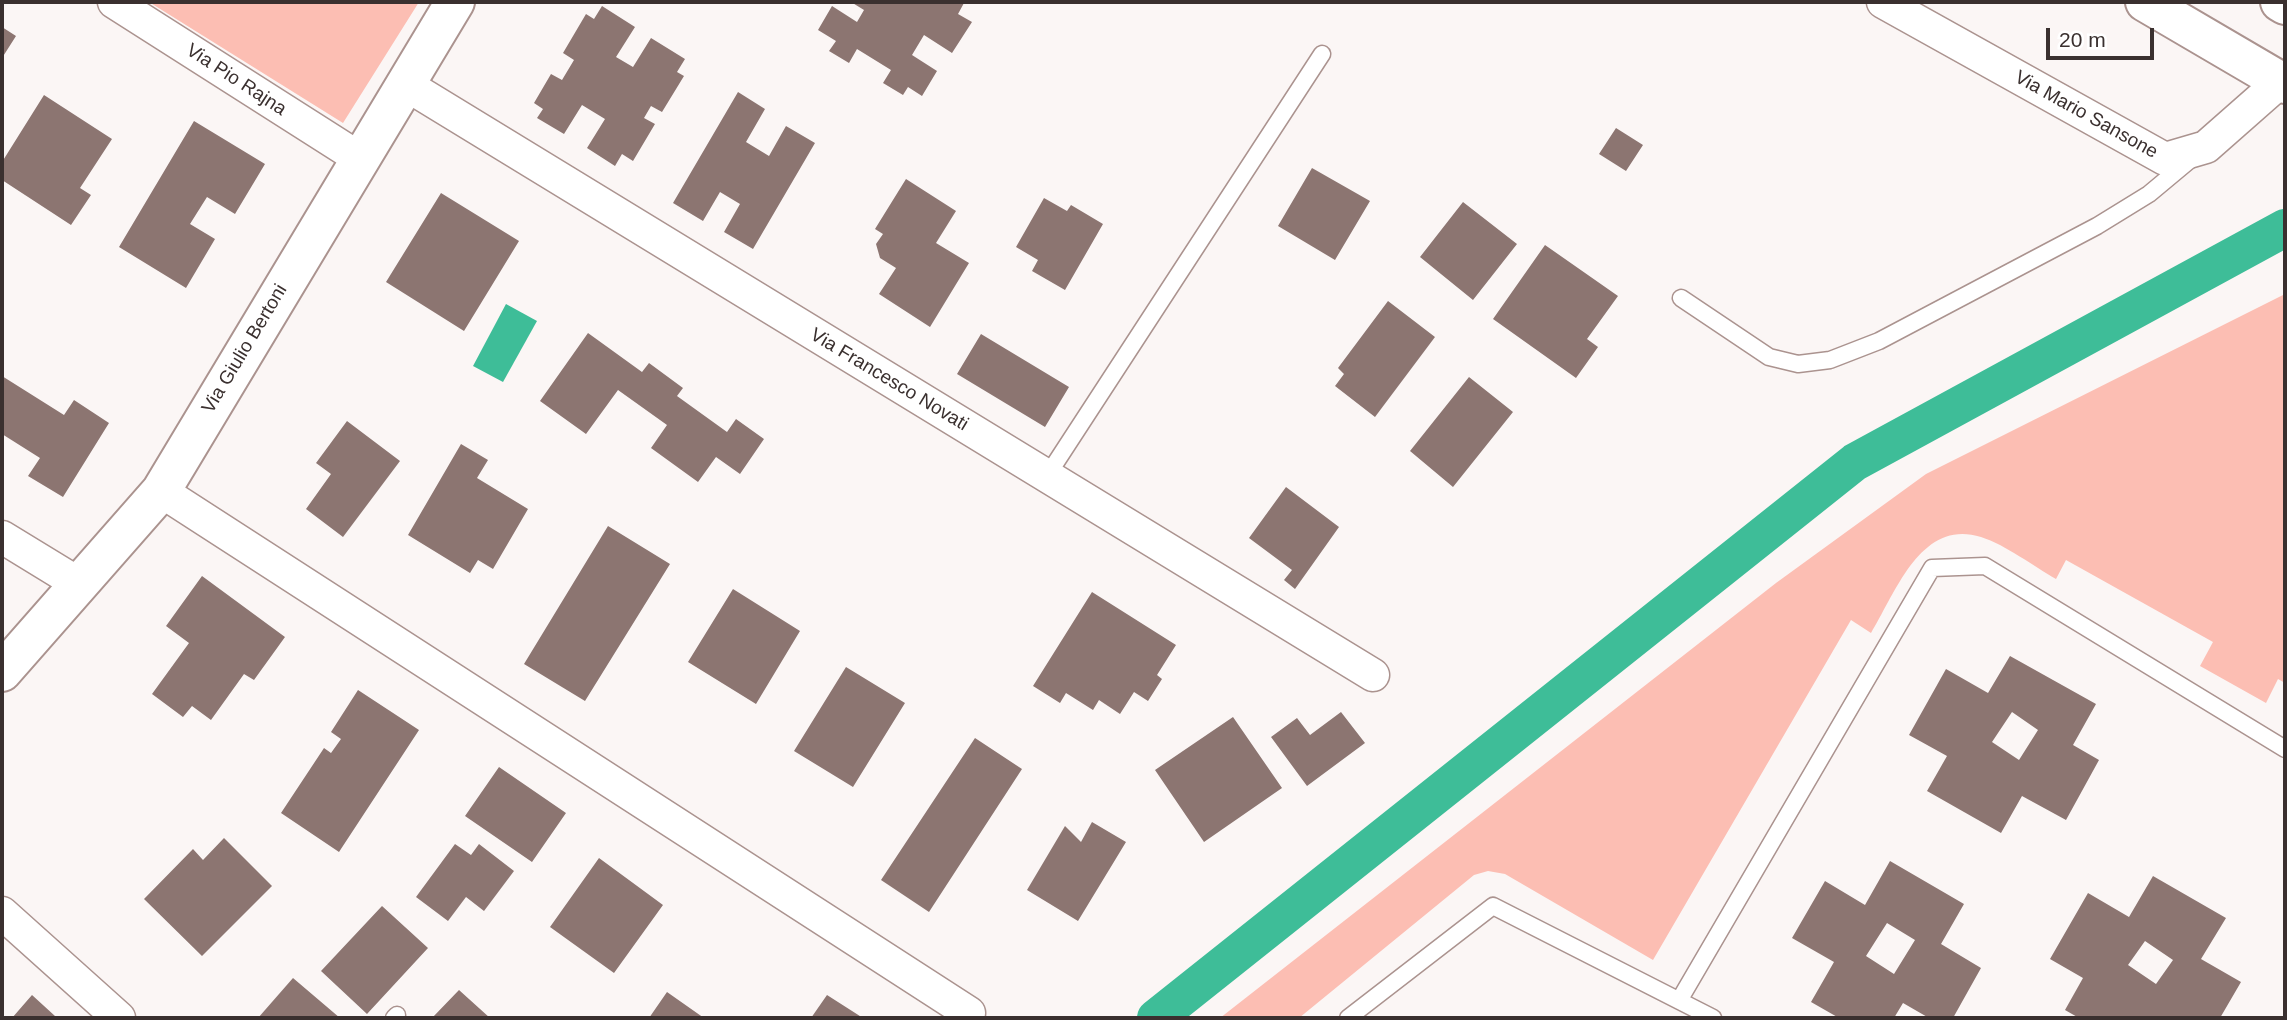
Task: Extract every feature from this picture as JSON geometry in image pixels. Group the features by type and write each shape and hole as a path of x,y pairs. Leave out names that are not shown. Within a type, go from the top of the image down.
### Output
{"street":[{"name":"Via Pio Rajna","path":"114,2 359,158"},
{"name":"Via Giulio Bertoni","path":"2,672 161,491 455,2"},
{"name":"Via Mario Sansone","path":"1883,2 2165,159 2206,147 2283,83"},
{"path":"2145,2 2283,83"},
{"path":"2280,2 2285,5"},
{"name":"Via Francesco Novati","path":"404,84 1373,675"},
{"path":"161,491 969,1013"},
{"path":"2,537 79,584"},
{"path":"2,913 120,1018"}],"lane":[{"path":"1047,476 1322,54"},
{"path":"1681,298 1769,357 1798,364 1830,360 1880,341 2097,226 2149,194 2206,147"},
{"path":"1680,999 1932,568 1985,566 2285,749"},
{"path":"1348,1018 1493,906 1713,1018"}],"shaded area":[{"path":"149,2 419,2 343,123"},
{"path":"2285,294 2285,683 2278,679 2266,703 2200,666 2213,642 2066,560 2056,579 2010,550 1981,537 1960,534 1942,538 1926,548 1913,562 1871,633 1851,620 1653,960 1505,874 1488,871 1474,875 1299,1018 1220,1018 1776,583 1926,474"},
{"path":"506,304 537,321 503,382 473,366"}],"building":[{"path":"851,2 962,2 964,3 958,14 972,22 952,53 924,35 912,55 937,71 922,96 908,87 903,95 883,83 891,70 857,49 849,63 829,51 836,41 818,30 832,6 857,22 864,10"},
{"path":"602,6 635,27 616,57 633,67 651,38 685,59 677,72 684,76 662,112 651,106 644,118 655,124 633,161 622,154 615,166 587,148 605,119 582,105 564,134 537,118 543,109 534,103 551,74 562,80 574,60 563,53 586,14 594,19"},
{"path":"2,27 16,36 2,58"},
{"path":"738,92 765,109 746,142 769,156 786,126 815,143 753,249 724,232 740,204 720,192 703,221 673,203"},
{"path":"44,95 112,139 80,188 91,195 71,225 2,180 2,162"},
{"path":"194,121 265,164 235,214 207,197 190,224 215,239 186,288 119,247"},
{"path":"1616,128 1643,145 1626,171 1599,154"},
{"path":"1312,168 1370,201 1335,260 1278,226"},
{"path":"906,179 956,211 936,243 969,263 930,327 879,294 896,268 880,258 876,244 883,234 875,229"},
{"path":"441,193 519,241 464,331 386,282"},
{"path":"1044,198 1067,211 1071,205 1103,224 1065,290 1032,271 1038,260 1016,247"},
{"path":"1463,202 1517,244 1473,300 1420,257"},
{"path":"1545,245 1618,296 1587,339 1598,347 1576,378 1493,319"},
{"path":"1388,301 1435,337 1375,417 1335,386 1344,374 1338,368"},
{"path":"588,333 642,372 649,363 683,388 677,396 727,432 736,419 764,439 740,474 716,457 698,482 651,448 667,425 618,390 586,434 540,401"},
{"path":"981,334 1069,387 1045,427 957,374"},
{"path":"2,376 64,415 74,400 109,423 63,497 28,476 40,458 2,434"},
{"path":"1469,377 1513,412 1453,487 1410,451"},
{"path":"347,421 400,461 343,537 306,509 331,474 316,463"},
{"path":"461,444 488,460 477,478 528,509 493,569 478,560 470,573 408,535"},
{"path":"1286,487 1339,527 1295,589 1284,580 1292,570 1249,538"},
{"path":"608,526 670,564 585,701 524,664"},
{"path":"202,576 285,637 254,680 244,674 211,720 192,706 183,717 152,694 189,643 166,626"},
{"path":"733,589 800,631 756,704 688,662"},
{"path":"1092,592 1176,645 1157,675 1162,679 1148,701 1134,692 1120,714 1099,700 1093,710 1066,693 1060,703 1033,686"},
{"path":"2010,656 2096,704 2073,745 2099,760 2066,820 2022,796 2001,833 1927,791 1947,756 1909,735 1946,669 1988,693","holes":["2012,712 2038,730 2019,760 1992,742"]},
{"path":"846,667 905,703 853,787 794,751"},
{"path":"358,690 419,730 339,852 281,813 324,748 331,753 341,739 331,732"},
{"path":"1341,712 1365,743 1307,786 1271,737 1297,718 1310,735"},
{"path":"1233,717 1282,788 1204,842 1155,770"},
{"path":"975,738 1022,769 929,912 881,880"},
{"path":"499,767 566,813 532,862 465,816"},
{"path":"1092,822 1126,842 1078,921 1027,890 1065,826 1081,842"},
{"path":"224,838 272,886 202,956 144,899 193,849 203,860"},
{"path":"455,844 471,855 479,844 514,871 484,911 466,897 448,921 416,897"},
{"path":"599,858 663,905 614,973 550,927"},
{"path":"1890,861 1964,904 1941,944 1981,968 1953,1018 1929,1018 1903,1003 1894,1018 1839,1018 1811,1002 1834,962 1792,938 1825,881 1865,905","holes":["1887,923 1915,940 1894,974 1866,956"]},
{"path":"2153,876 2226,918 2201,959 2241,982 2220,1018 2079,1018 2065,1010 2083,978 2050,959 2088,893 2129,917","holes":["2145,941 2173,960 2156,984 2128,965"]},
{"path":"382,906 428,948 367,1014 321,971"},
{"path":"293,978 340,1018 258,1018"},
{"path":"459,990 490,1018 432,1018"},
{"path":"667,992 704,1018 649,1018"},
{"path":"32,995 55,1016 12,1018"},
{"path":"827,995 863,1018 811,1018"}],"waterway":[{"path":"1156,1018 1855,462 2285,228"}]}
